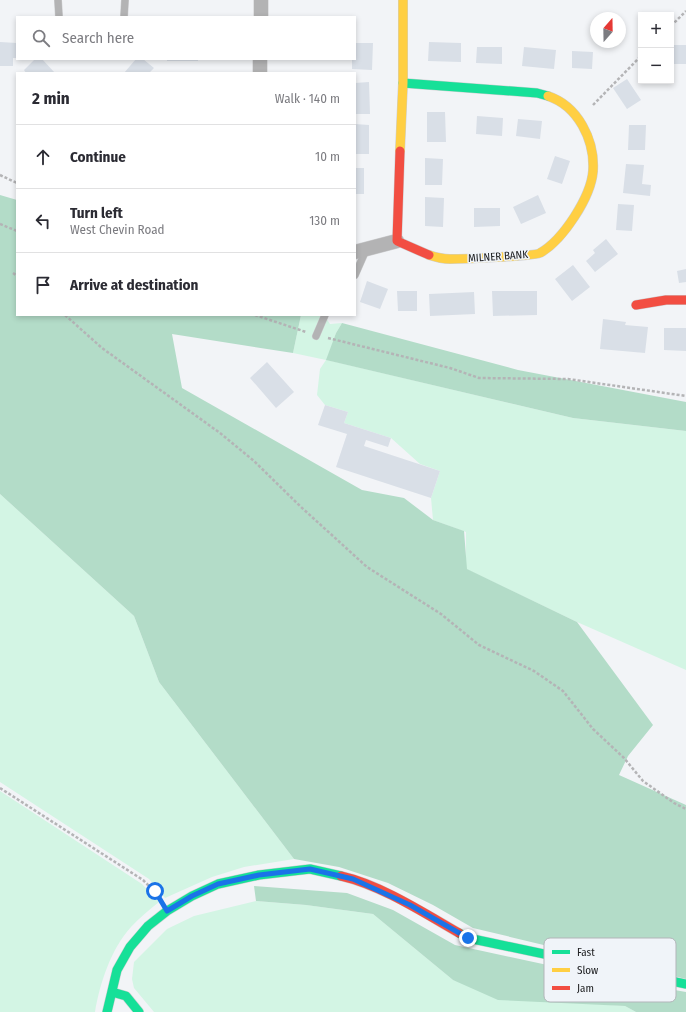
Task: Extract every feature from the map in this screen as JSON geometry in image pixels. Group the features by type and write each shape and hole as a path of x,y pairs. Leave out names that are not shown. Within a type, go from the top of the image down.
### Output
{"street":[{"path":"261,16 262,0"},
{"path":"361,251 397,242 403,83 403,0"},
{"path":"260,60 260,72"},
{"name":"MILNER BANK","path":"397,242 426,255 449,259 539,254 558,239 572,220 588,190 593,172 593,152 580,119 559,100 537,93 403,83"},
{"path":"636,305 666,300 686,300"},
{"path":"107,1012 117,970 130,947 148,926 167,911 192,896 218,884 259,875 310,869 353,879 410,905 468,938 544,954"},
{"path":"676,982 686,984"},
{"path":"112,992 126,996 139,1012"}],"lane":[{"path":"58,0 59,16"},
{"path":"124,16 125,0"},
{"path":"356,271 361,251"},
{"path":"316,336 325,316"}],"path":[{"path":"674,23 686,11"},
{"path":"580,119 638,59"},
{"path":"0,175 16,183"},
{"path":"0,224 16,231"},
{"path":"66,316 102,348 220,433 254,461 301,507 367,567 441,614 479,645 534,672 563,692 593,729 624,758 643,781 674,803 686,809"},
{"path":"258,316 316,336 450,368 479,378 568,378 686,396"},
{"path":"0,788 143,880 155,891 167,911"}],"green space":[{"path":"0,195 16,200 16,316 301,316 293,353 172,334 182,388 362,490 404,498 433,520 464,531 467,569 577,622 653,725 628,756 619,775 686,805 686,979 676,977 676,938 544,938 544,945 473,928 433,905 388,883 339,867 294,859 159,682 134,616 0,494"},
{"path":"301,316 325,316 330,324 342,323 336,333 327,360 573,418 686,431 686,670 577,622 466,569 466,532 433,520 431,498 440,471 420,464 391,438 344,423 348,412 325,405 317,395 320,369 326,360 293,353"},
{"path":"342,323 518,370 686,402 686,431 573,418 326,360 336,333"},
{"path":"0,494 134,616 159,682 294,859 244,867 212,877 165,898 149,879 0,782"},
{"path":"0,791 142,884 159,902 134,924 118,945 103,978 95,1012 0,1012"},
{"path":"254,886 347,893 393,910 455,945 544,964 544,1002 676,1002 676,990 686,992 686,1012 636,1012 625,1006 498,1000 453,980 373,914 306,905 256,901"},
{"path":"256,901 306,905 373,914 453,980 544,998 544,1002 625,1006 636,1012 154,1012 134,988 132,979 134,962 167,929 194,916"}],"building":[{"path":"0,42 16,43 16,58 13,58 13,66 0,66"},
{"path":"429,42 461,43 461,62 428,61"},
{"path":"356,43 373,43 372,70 352,69 352,60 356,60"},
{"path":"674,45 686,45 686,64 674,64"},
{"path":"477,47 502,47 502,64 476,63"},
{"path":"524,47 556,50 554,69 522,66"},
{"path":"572,51 593,52 592,69 572,68"},
{"path":"34,60 43,60 54,72 25,72 24,70"},
{"path":"135,60 144,60 154,68 150,72 125,72"},
{"path":"167,60 198,60 198,61"},
{"path":"627,79 641,100 627,109 613,88"},
{"path":"369,82 370,114 356,114 356,83"},
{"path":"427,112 445,112 446,142 427,142"},
{"path":"477,116 503,118 502,136 476,134"},
{"path":"518,119 542,121 540,139 516,136"},
{"path":"356,124 369,125 369,154 356,154"},
{"path":"629,125 646,125 645,150 628,150"},
{"path":"555,156 570,161 562,184 547,179"},
{"path":"425,158 443,159 442,185 425,185"},
{"path":"626,164 644,165 642,184 651,185 650,196 623,193"},
{"path":"356,168 364,168 364,194 356,194"},
{"path":"538,195 546,213 521,224 513,207"},
{"path":"425,197 444,198 443,227 425,226"},
{"path":"618,204 634,205 632,231 616,230"},
{"path":"474,208 500,208 500,226 474,227"},
{"path":"606,239 618,254 595,272 586,261 595,253 593,250"},
{"path":"573,265 590,287 572,301 555,279"},
{"path":"686,269 686,282 679,283 677,271"},
{"path":"367,281 388,289 380,309 360,302"},
{"path":"397,291 417,291 417,311 398,311"},
{"path":"492,291 537,291 537,315 493,316"},
{"path":"474,292 475,314 430,316 429,294"},
{"path":"603,319 626,322 625,325 648,327 645,353 600,349"},
{"path":"664,328 686,328 686,351 664,350"},
{"path":"267,362 294,392 276,408 250,378"},
{"path":"325,405 348,412 344,423 391,438 388,447 366,440 364,446 440,471 431,498 336,467 347,434 318,425"}],"traffic: fast":[{"path":"403,83 537,93 548,96"},
{"path":"107,1012 117,970 130,947 148,926 167,911 192,896 218,884 259,875 310,869 341,876"},
{"path":"459,933 468,938 544,954"},
{"path":"676,982 686,984"},
{"path":"112,992 126,996 139,1012"}],"traffic: slow":[{"path":"400,151 403,83 403,0"},
{"path":"429,255 450,259 535,254 540,253 549,247 566,228 574,217 587,193 593,171 593,159 588,136 576,116 559,101 548,96"}],"traffic: jam":[{"path":"400,151 397,241 429,255"},
{"path":"636,305 666,300 686,300"},
{"path":"341,876 356,880 387,893 459,933"}],"route":[{"path":"155,891 167,911 192,896 218,884 259,875 310,869 353,879 410,905 468,938"}]}
